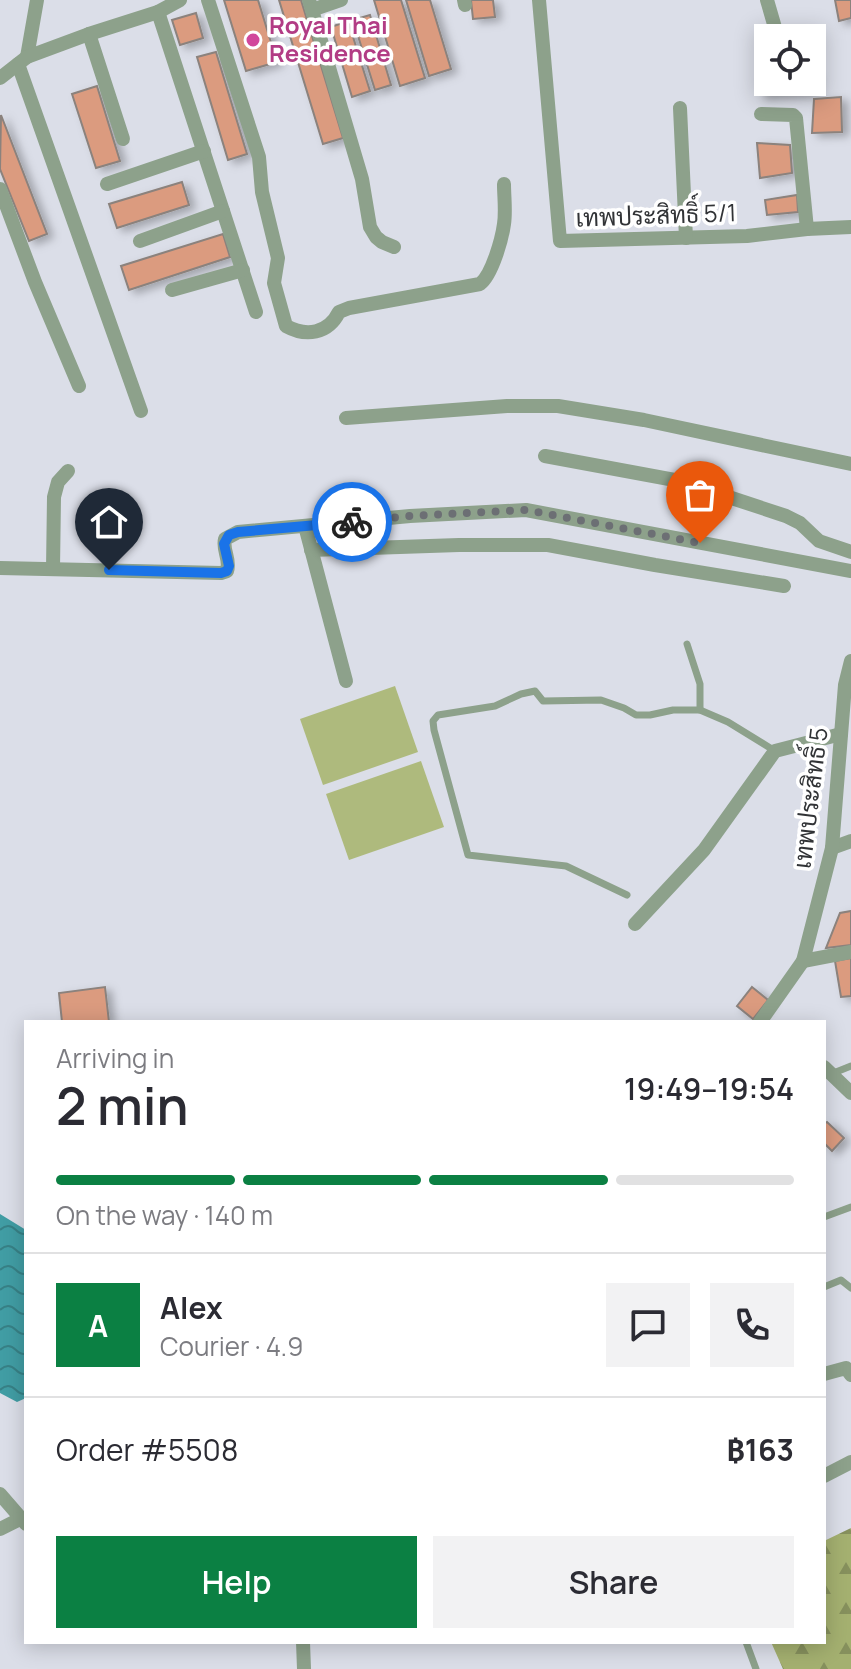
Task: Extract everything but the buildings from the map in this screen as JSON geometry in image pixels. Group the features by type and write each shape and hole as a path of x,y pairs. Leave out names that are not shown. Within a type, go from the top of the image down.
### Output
{"street":[{"path":"37,0 22,61 141,411"},
{"path":"0,78 22,61 89,34 158,12 180,0"},
{"path":"208,0 259,157 262,192 278,258 274,283 286,326 297,332 317,332 333,324 339,312 349,308 480,284 486,280 492,265 504,223 504,184"},
{"path":"341,0 311,5 362,179 370,227 376,237 394,247"},
{"name":"เทพประสิทธิ์ 5/1","path":"539,0 560,241 747,236 851,227"},
{"path":"767,0 774,24"},
{"path":"158,12 256,312"},
{"path":"89,34 123,139"},
{"path":"680,108 686,238"},
{"path":"761,114 793,115 796,118 807,229"},
{"path":"107,184 204,151"},
{"path":"0,189 79,386"},
{"path":"140,241 223,211"},
{"path":"172,290 243,270"},
{"path":"346,418 507,406 558,406 644,420 851,464"},
{"path":"545,456 680,481 786,516 800,523 819,541 851,552"},
{"path":"53,569 54,497 58,482 68,471"},
{"path":"0,568 221,573 227,571 229,566 224,544 229,535 238,532 410,516 526,510 851,571"},
{"path":"305,526 346,681"},
{"path":"311,550 548,545 784,586"},
{"name":"เทพประสิทธิ์ 5","path":"768,1019 803,961 832,848 845,685 851,661"},
{"path":"635,924 704,850 775,751 841,734"},
{"path":"832,848 851,841"},
{"path":"803,961 851,952"},
{"path":"827,1070 851,1093"},
{"path":"826,1373 846,1368 851,1375"},
{"path":"826,1475 851,1462"},
{"path":"0,1494 24,1519 0,1529"},
{"path":"303,1644 304,1669"}],"lane":[{"path":"687,644 700,684 700,710"},
{"path":"627,895 566,866 468,855 433,721 438,715 495,706 535,691 543,701 601,700 636,715 700,710 728,722 775,751"},
{"path":"827,1070 851,1066"},
{"path":"826,1216 851,1207"},
{"path":"826,1286 841,1280 851,1288"},
{"path":"747,1644 756,1669"}],"green space":[{"path":"395,686 418,752 323,785 300,719"},
{"path":"421,761 444,827 349,860 326,794"},
{"path":"851,1528 851,1669 783,1669 772,1644 826,1644 826,1540"}],"water":[{"path":"0,1214 24,1229 24,1399 17,1402 0,1393"}],"way so far":[{"path":"352,522 526,510 700,543"}],"place":[{"name":"Royal Thai Residence","path":"253,40"}],"route":[{"path":"109,570 221,573 227,571 229,566 224,544 229,535 352,522"}]}
